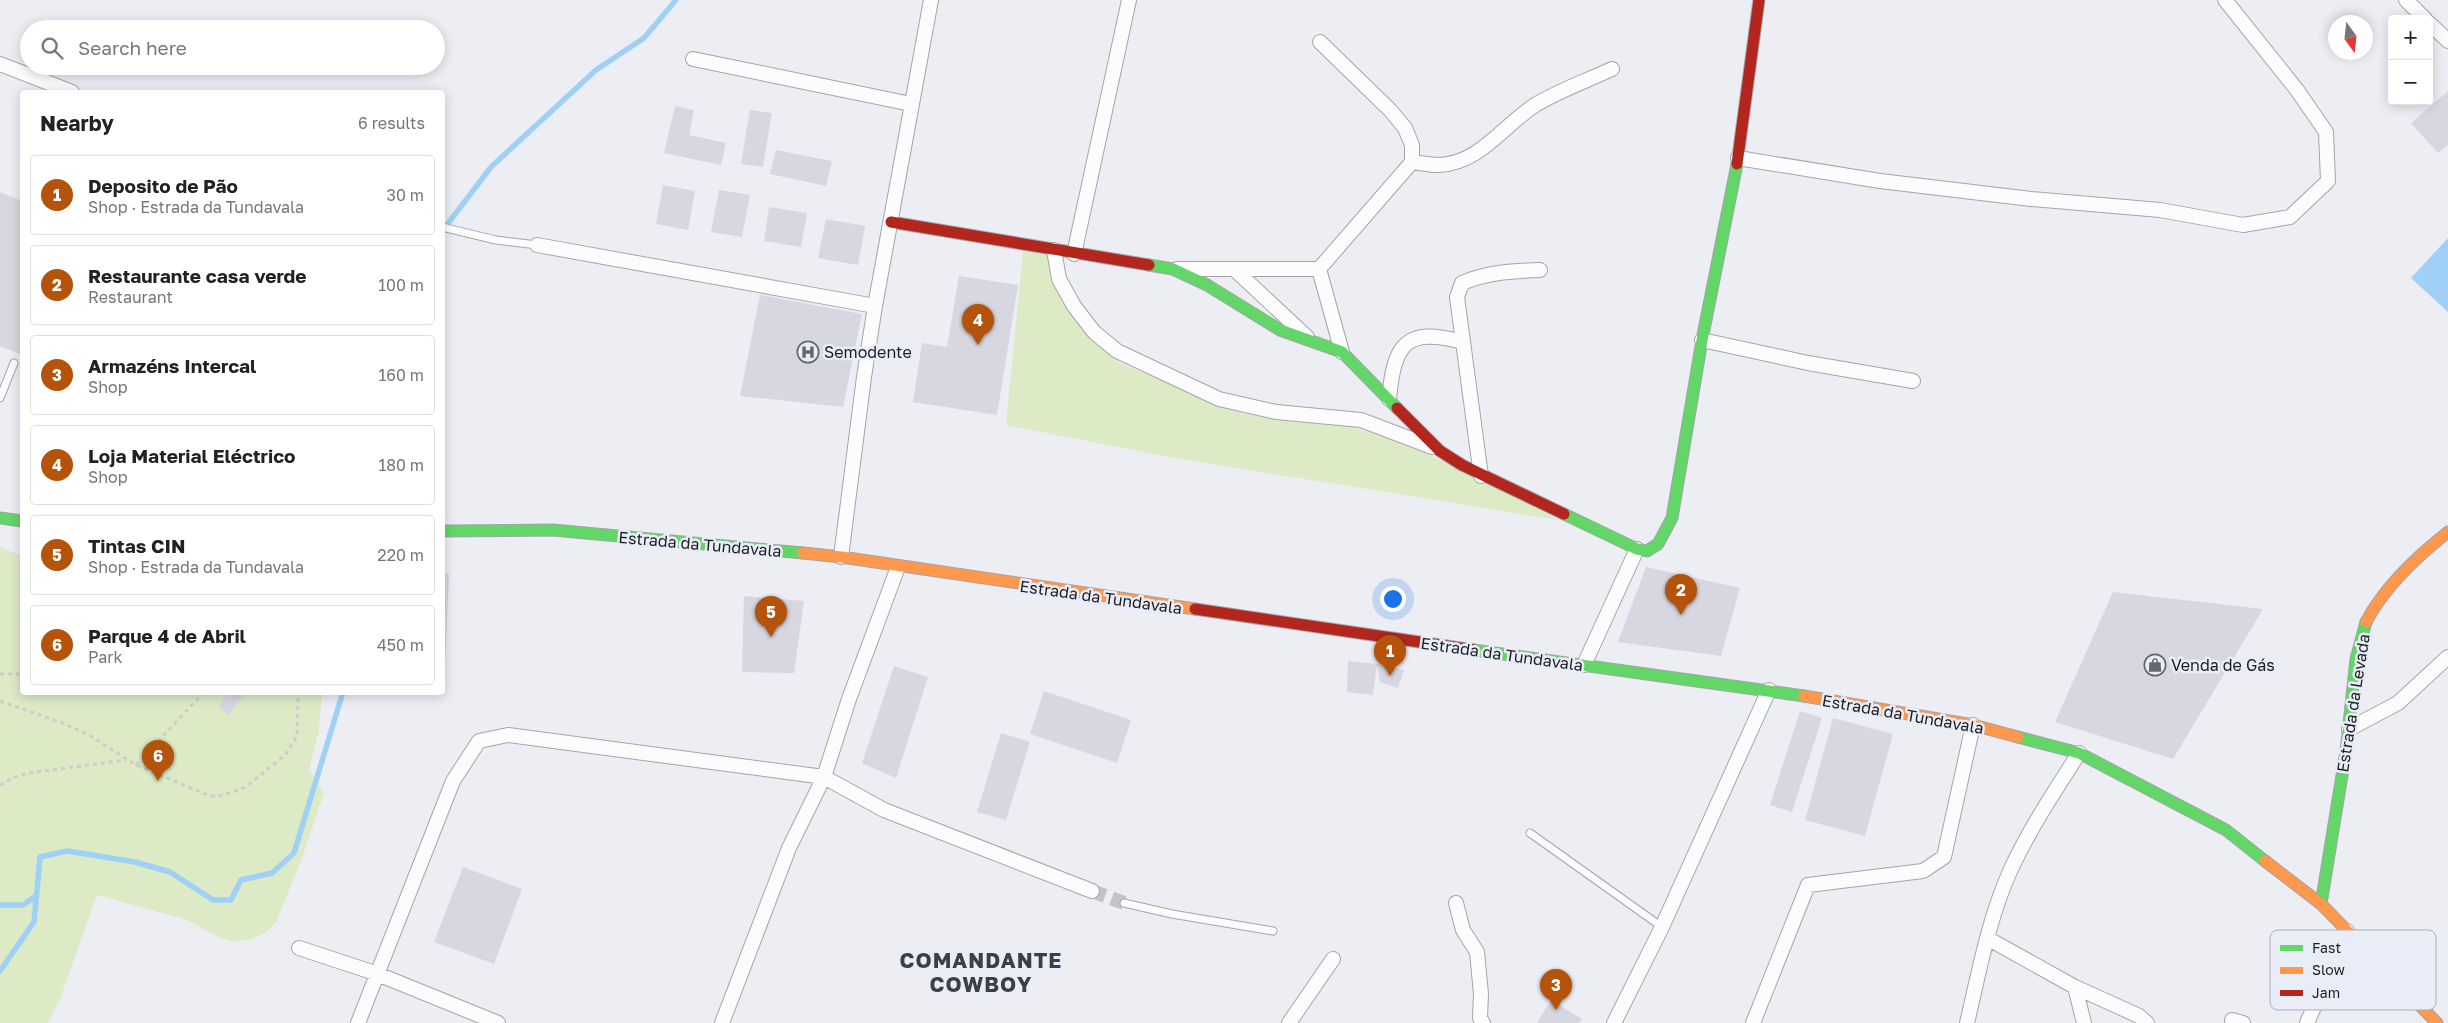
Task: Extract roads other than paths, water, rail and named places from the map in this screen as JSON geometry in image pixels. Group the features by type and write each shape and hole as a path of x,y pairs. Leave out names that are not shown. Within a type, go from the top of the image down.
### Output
{"main road":[{"path":"891,222 1173,269 1207,285 1280,330 1342,352 1440,450 1481,476 1647,552 1658,544 1672,518 1702,340 1738,158 1759,0"},
{"path":"0,518 20,521"},
{"name":"Estrada da Tundavala","path":"445,531 553,530 841,557 898,567 1769,690 1973,725 2079,753 2226,830 2321,904 2346,930"},
{"name":"Estrada da Levada","path":"2321,904 2349,729 2357,655 2366,621 2389,588 2432,544 2448,532"},
{"name":"Estrada da Tundavala","path":"2424,1010 2437,1023"}],"street":[{"path":"841,557 864,376 875,306 931,0"},
{"path":"1074,254 1129,0"},
{"path":"1738,158 1880,180 2031,199 2160,210 2243,225 2290,217 2328,181 2326,132 2297,90 2226,0"},
{"path":"2406,0 2421,15"},
{"path":"2433,27 2448,41"},
{"path":"1173,269 1319,269 1412,162 1412,146 1404,128 1390,110 1320,42"},
{"path":"693,59 911,104"},
{"path":"0,64 20,72"},
{"path":"1412,162 1439,165 1455,162 1470,156 1489,144 1522,114 1538,104 1612,69"},
{"path":"28,75 67,90"},
{"path":"537,246 875,306"},
{"path":"1054,250 1059,279 1074,306 1094,332 1117,351 1219,399 1276,412 1361,420 1440,450"},
{"path":"1234,269 1311,341"},
{"path":"1319,269 1342,352"},
{"path":"1481,476 1457,297 1462,283 1503,271 1540,270"},
{"path":"1389,399 1396,356 1409,343 1420,336 1437,335 1462,342"},
{"path":"1702,340 1808,363 1913,381"},
{"path":"1584,665 1637,549"},
{"path":"722,1023 789,848 824,777 849,700 898,567"},
{"path":"2349,729 2398,703 2448,657"},
{"path":"1614,1023 1662,927 1769,690"},
{"path":"1753,1023 1808,885 1923,871 1944,857 1973,725"},
{"path":"358,1023 376,973 453,781 479,741 508,735 824,777 884,810 1092,891"},
{"path":"1967,1023 1987,938 2011,870 2038,818 2079,753"},
{"path":"1456,903 1464,930 1477,952 1481,986 1480,1018 1483,1023"},
{"path":"1987,938 2075,987 2139,1016 2147,1023"},
{"path":"299,948 376,973 498,1023"},
{"path":"1289,1023 1333,959"},
{"path":"2075,987 2084,1023"},
{"path":"2307,1023 2313,1010"}],"lane":[{"path":"445,228 496,240 537,246"},
{"path":"0,398 14,364"},
{"path":"1530,833 1662,927"},
{"path":"1124,903 1172,914 1273,931"}],"water":[{"path":"2448,238 2448,312 2411,278"}],"waterway":[{"path":"445,227 491,167 596,70 644,38 676,0"},
{"path":"0,971 34,922 40,857 67,851 135,862 170,872 213,900 231,900 241,880 272,873 294,853 342,695"},
{"path":"0,905 23,905 36,896"}],"tunnel":[{"path":"1092,891 1124,903"}],"place":[{"name":"Loja Material Eléctrico","path":"978,345"},
{"name":"Semodente","path":"808,352"},
{"name":"Restaurante casa verde","path":"1681,615"},
{"name":"Tintas CIN","path":"771,637"},
{"name":"Venda de Gás","path":"2155,665"},
{"name":"Deposito de Pão","path":"1390,676"},
{"name":"Parque 4 de Abril","path":"158,781"},
{"name":"Armazéns Intercal","path":"1556,1010"}],"district":[{"name":"COMANDANTE COWBOY","path":"981,973"}]}
